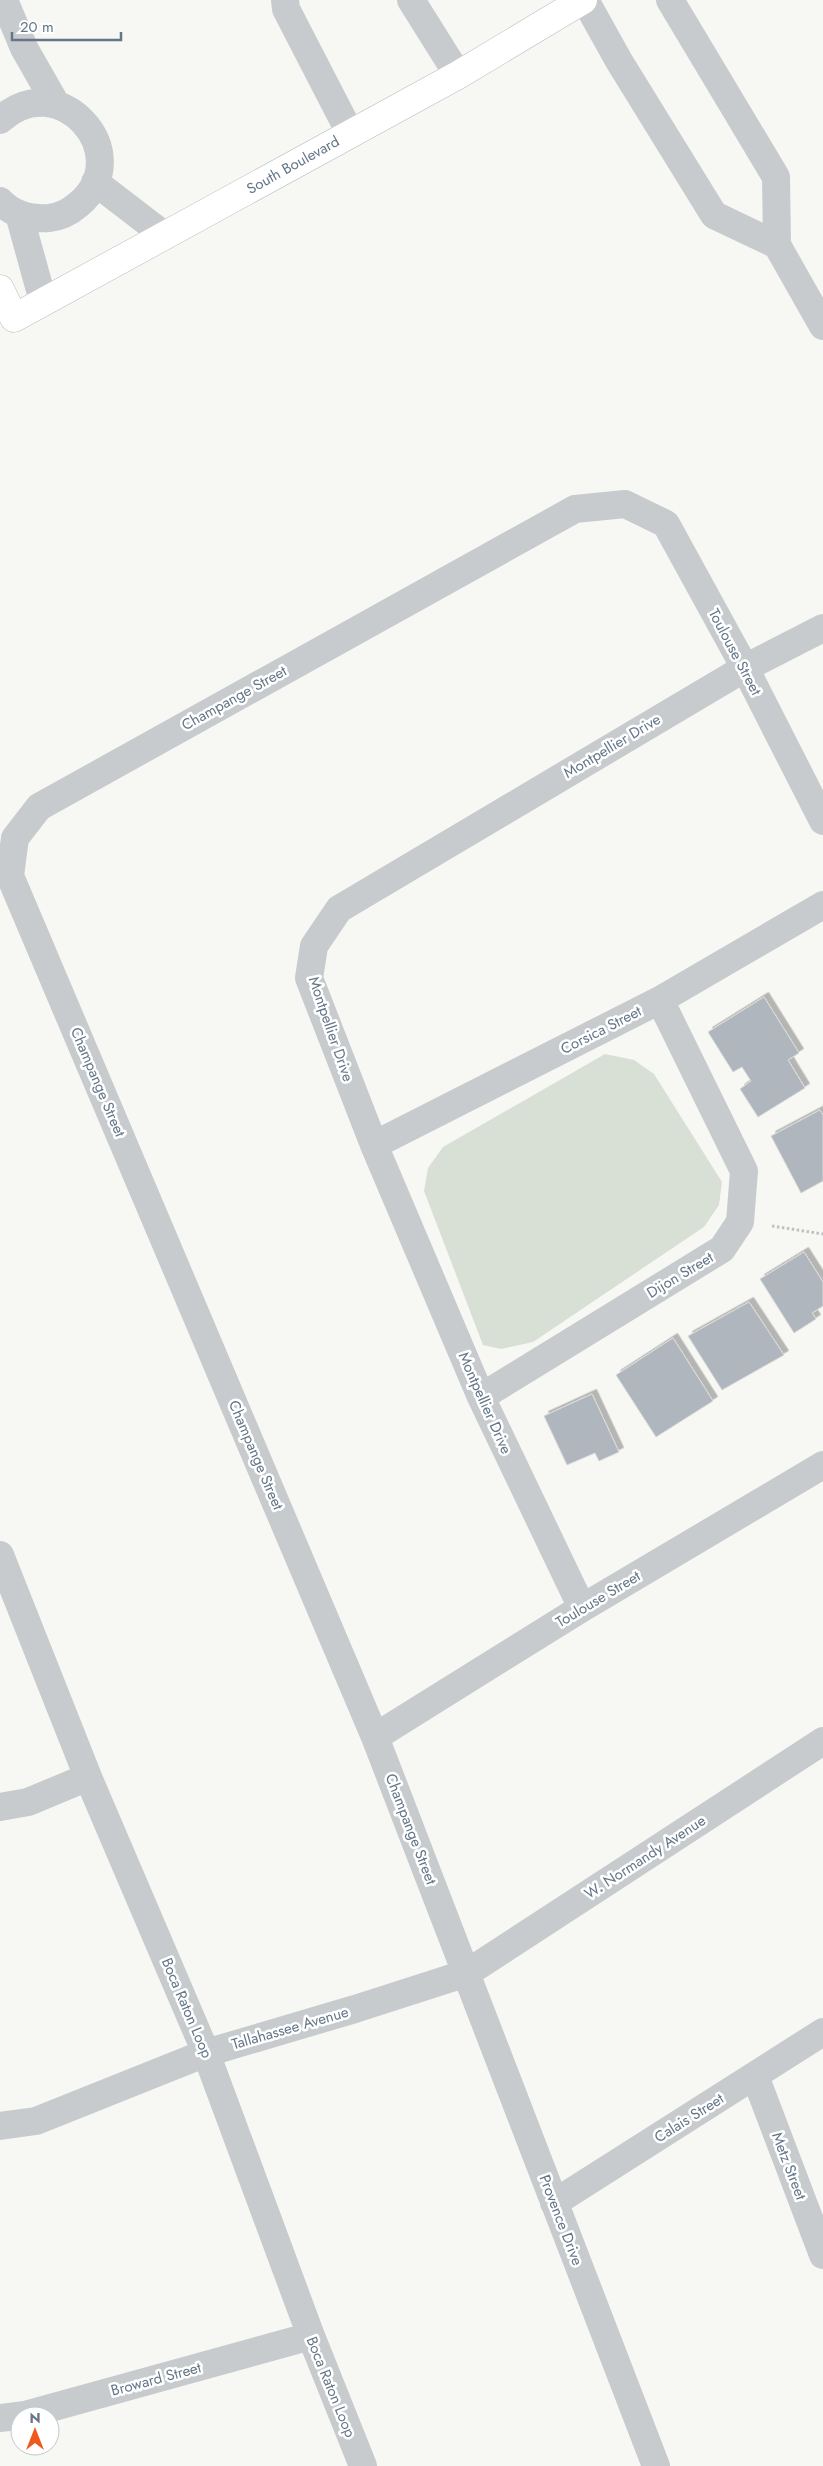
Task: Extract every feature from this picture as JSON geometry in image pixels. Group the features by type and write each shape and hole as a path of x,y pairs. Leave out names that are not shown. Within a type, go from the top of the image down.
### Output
{"main road":[{"name":"South Boulevard","path":"7,321 458,75 584,0"},
{"path":"0,289 7,321"}],"street":[{"path":"4,0 24,48 56,104"},
{"path":"285,0 286,9 350,133"},
{"path":"411,0 458,75"},
{"path":"584,0 619,61 714,215 776,245"},
{"path":"670,0 776,177 776,245 823,326"},
{"path":"0,120 9,112 24,105 40,102 56,104 74,112 88,126 97,144 100,163 95,182 86,198 72,210 55,217 36,218 9,208"},
{"path":"95,182 164,235"},
{"path":"9,208 44,301"},
{"name":"Toulouse Street","path":"625,504 666,524 745,668 823,821"},
{"name":"Champange Street","path":"468,1973 375,1737 10,876 15,838 39,807 566,513 575,509 625,504"},
{"name":"Montpellier Drive","path":"582,1608 481,1397 374,1145 310,978 314,946 339,909 745,668 823,628"},
{"name":"Corsica Street","path":"374,1145 660,1000 823,905"},
{"name":"Dijon Street","path":"481,1397 722,1249 740,1222 744,1171 660,1000"},
{"name":"Toulouse Street","path":"375,1737 582,1608 823,1466"},
{"name":"Boca Raton Loop","path":"0,1555 88,1777 206,2053 311,2336 363,2466"},
{"name":"W. Normandy Avenue","path":"468,1973 823,1741"},
{"path":"0,1807 28,1802 88,1777"},
{"name":"Tallahassee Avenue","path":"0,2126 36,2121 206,2053 468,1973"},
{"name":"Provence Drive","path":"468,1973 554,2203 656,2466"},
{"name":"Calais Street","path":"554,2203 823,2032"},
{"name":"Metz Street","path":"755,2076 823,2255"},
{"name":"Broward Street","path":"0,2418 25,2415 311,2336"}],"path":[{"path":"740,1222 823,1234"}],"shaded area":[{"path":"605,1054 634,1060 654,1074 722,1182 719,1205 704,1227 533,1342 501,1349 483,1345 424,1191 428,1168 443,1147"}],"building":[{"path":"764,997 799,1053 788,1060 805,1088 758,1117 740,1089 751,1081 742,1067 733,1072 708,1032"},
{"path":"820,1110 823,1115 823,1181 801,1193 771,1136"},
{"path":"804,1252 823,1282 823,1306 812,1313 816,1319 794,1333 760,1279"},
{"path":"749,1302 784,1355 722,1390 688,1336"},
{"path":"673,1338 713,1401 656,1437 616,1375"},
{"path":"592,1394 619,1452 599,1461 595,1453 567,1465 544,1416"}]}
